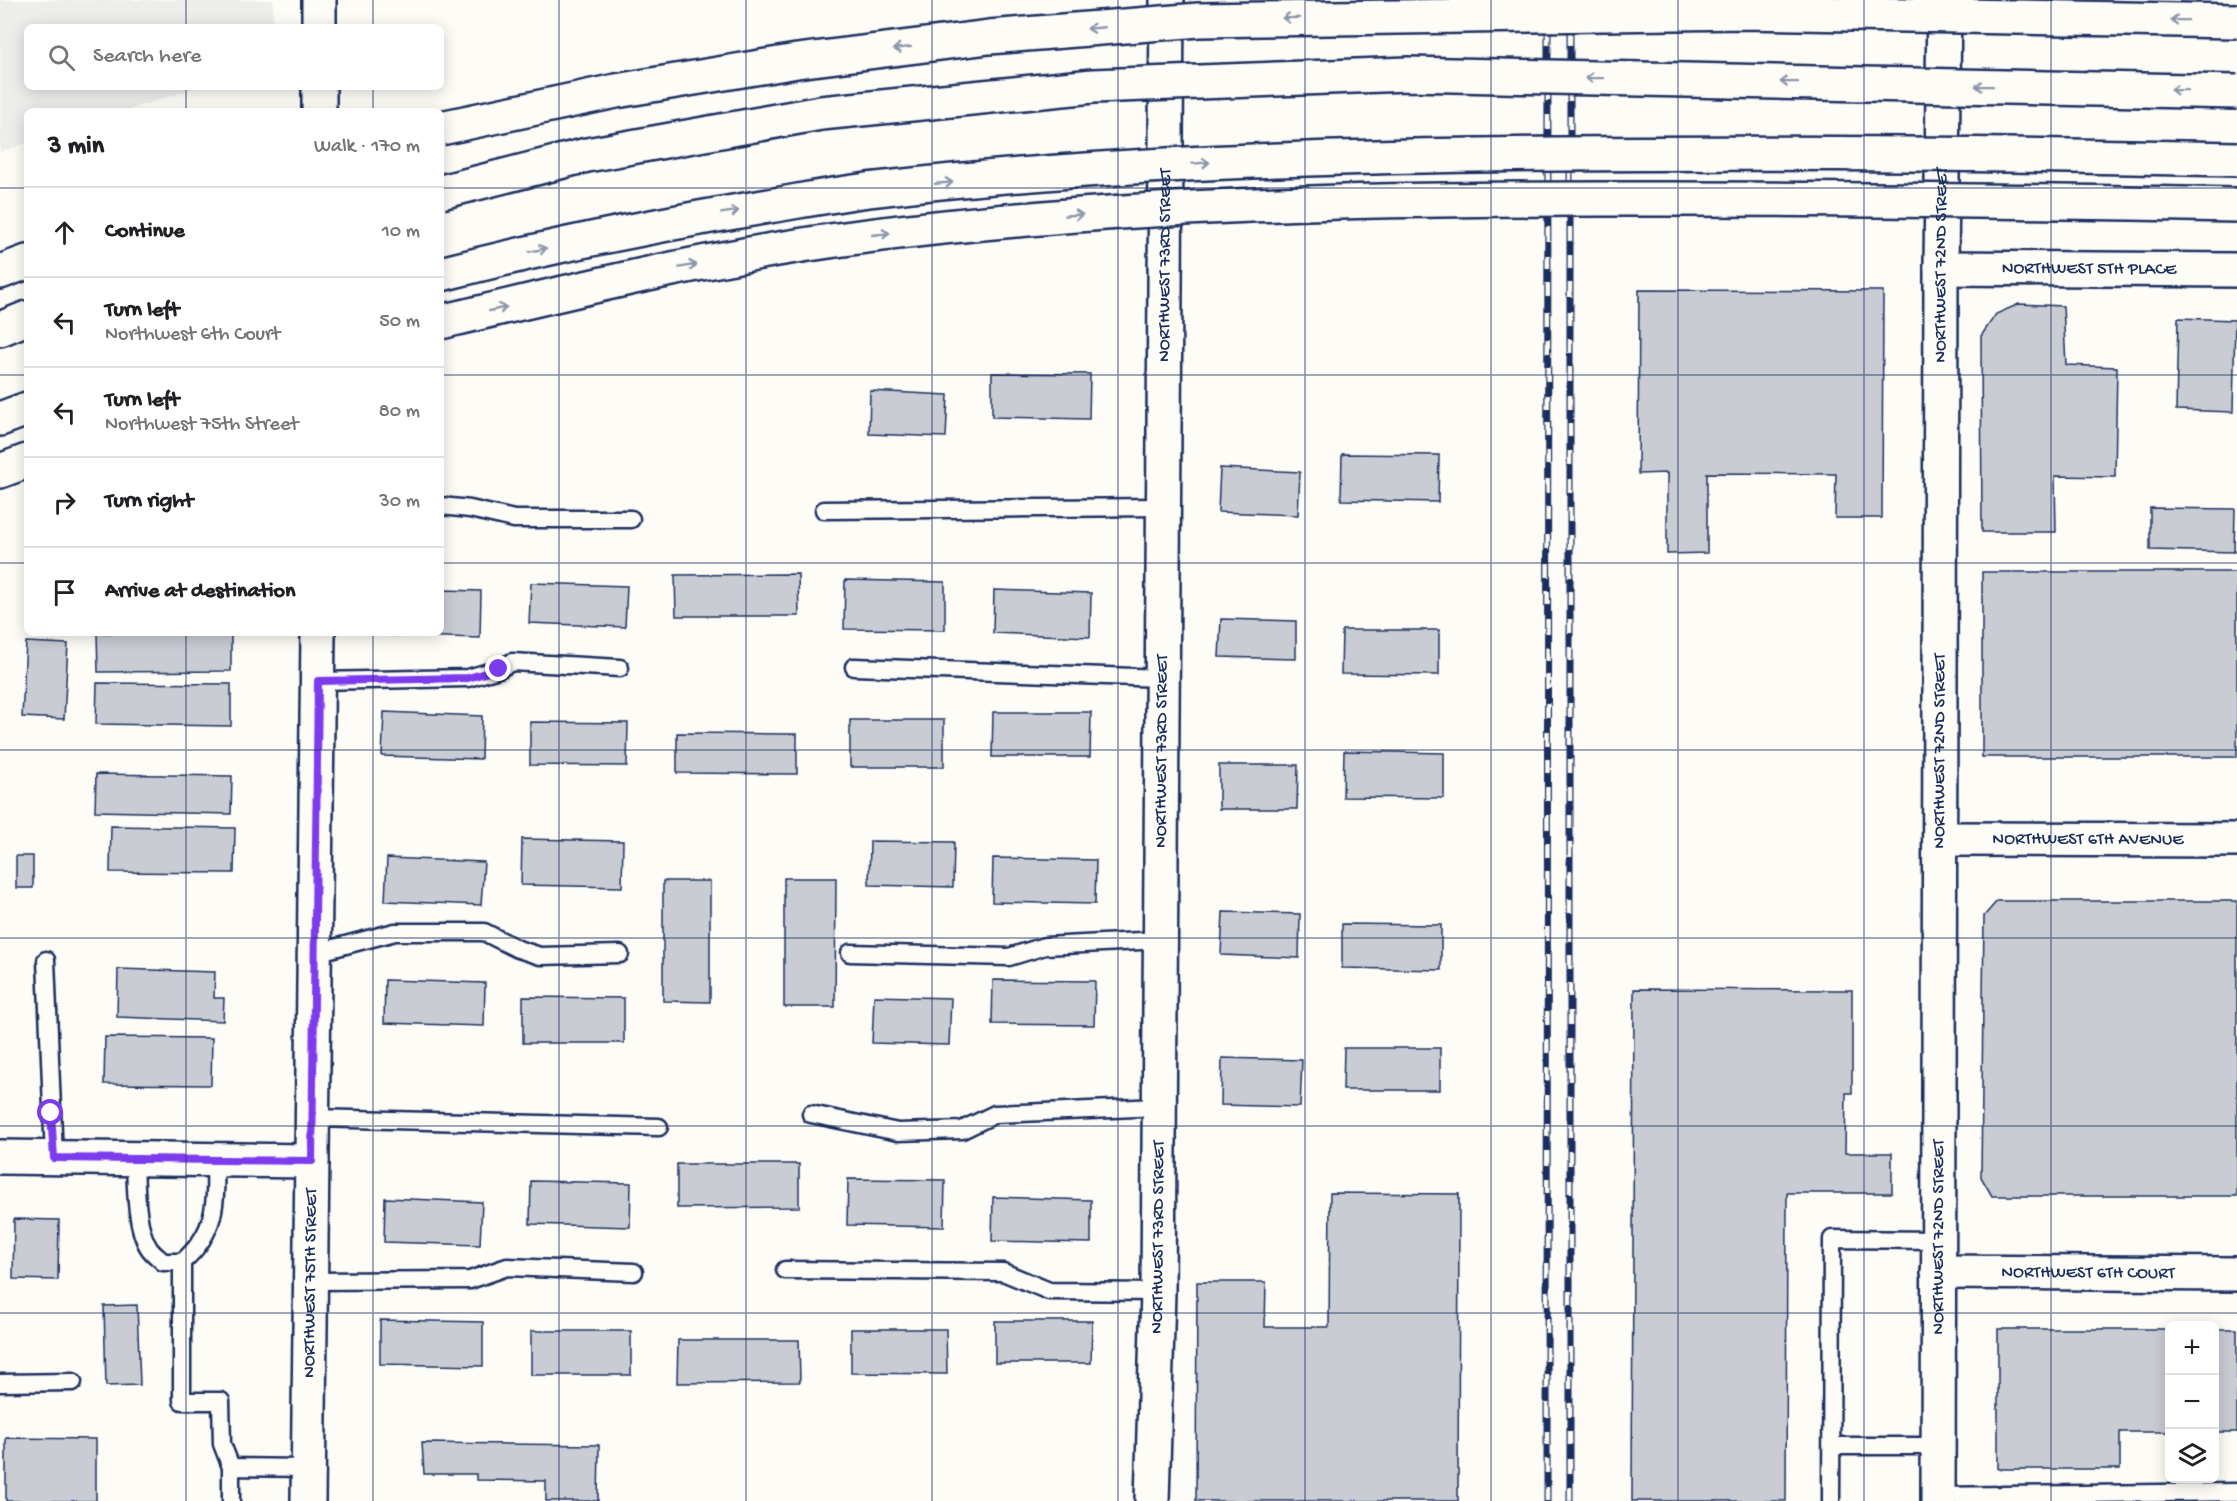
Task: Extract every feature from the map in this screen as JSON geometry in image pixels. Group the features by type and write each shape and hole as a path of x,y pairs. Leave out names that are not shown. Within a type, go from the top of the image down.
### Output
{"main road":[{"path":"319,0 319,24"},
{"name":"NORTHWEST 73RD STREET","path":"1152,1501 1158,1292 1167,0"},
{"name":"NORTHWEST 72ND STREET","path":"1938,1498 1941,268 1944,0"},
{"path":"444,127 616,91 797,60 989,37 1199,20 1743,12 2237,21"},
{"path":"444,191 587,154 820,113 1093,86 1408,74 2237,92"},
{"path":"319,90 319,108"},
{"path":"444,273 525,253 674,221 874,189 1035,174 1233,161 1399,155 1642,153 2009,154 2237,159"},
{"path":"444,321 654,271 855,237 1042,217 1464,198 2011,201 2237,205"},
{"path":"0,272 24,263"},
{"name":"NORTHWEST 5TH PLACE","path":"1941,268 2237,270"},
{"path":"0,329 24,319"},
{"path":"0,419 24,410"},
{"path":"0,471 24,462"},
{"name":"NORTHWEST 75TH STREET","path":"308,1501 318,636"},
{"name":"NORTHWEST 6TH AVENUE","path":"1940,839 2237,840"},
{"path":"0,1157 312,1161"},
{"name":"NORTHWEST 6TH COURT","path":"1938,1272 2237,1274"}],"lane":[{"path":"444,506 470,509 514,519 631,519"},
{"path":"824,510 1163,507"},
{"path":"318,681 468,678 499,669 512,662 620,668"},
{"path":"854,667 1162,678"},
{"path":"315,953 395,933 484,932 518,949 540,956 620,954"},
{"path":"850,953 1009,957 1045,946 1160,940"},
{"path":"46,960 54,1158"},
{"path":"812,1114 898,1132 962,1130 995,1114 1159,1107"},
{"path":"313,1118 659,1127"},
{"path":"135,1159 136,1196 140,1221 149,1248 163,1262 182,1262 195,1251 213,1218 216,1199 215,1160"},
{"path":"1831,1501 1832,1239 1938,1240"},
{"path":"182,1262 182,1401 221,1401 222,1444 231,1467 231,1501"},
{"path":"311,1281 470,1281 507,1267 634,1272"},
{"path":"785,1270 1004,1272 1049,1291 1158,1292"},
{"path":"0,1383 73,1382"},
{"path":"1832,1446 1938,1446"},
{"path":"231,1467 309,1468"},
{"path":"1938,1498 2237,1492"}],"shaded area":[{"path":"0,0 273,0 273,24 24,24 24,90 189,90 134,108 24,108 24,144 0,152"}],"building":[{"path":"1639,290 1883,291 1882,518 1835,518 1836,474 1707,473 1707,553 1667,554 1667,473 1638,474"},
{"path":"2019,304 2063,306 2066,365 2117,367 2115,477 2055,476 2056,532 1982,532 1981,336 1996,314"},
{"path":"2178,318 2235,320 2233,412 2176,410"},
{"path":"992,373 1090,374 1089,419 992,417"},
{"path":"870,391 948,395 946,437 869,434"},
{"path":"1342,454 1439,455 1438,502 1341,500"},
{"path":"1220,468 1300,472 1298,515 1218,512"},
{"path":"2150,508 2235,509 2234,552 2150,550"},
{"path":"1982,572 2237,572 2237,757 1982,757"},
{"path":"798,574 799,616 676,616 675,575"},
{"path":"845,580 945,582 945,630 844,629"},
{"path":"531,583 627,586 625,627 529,623"},
{"path":"444,590 481,591 480,638 414,636 444,636"},
{"path":"994,590 1091,593 1090,637 993,633"},
{"path":"1221,619 1296,621 1296,659 1219,657"},
{"path":"1342,630 1439,630 1439,675 1341,674"},
{"path":"97,636 231,636 231,671 98,672"},
{"path":"26,642 68,644 64,719 22,717"},
{"path":"97,683 231,684 231,726 96,724"},
{"path":"384,712 482,716 481,759 382,756"},
{"path":"993,712 1091,712 1090,757 992,757"},
{"path":"850,720 944,720 944,767 850,767"},
{"path":"530,722 628,723 627,766 530,765"},
{"path":"677,733 797,734 797,774 677,773"},
{"path":"1344,751 1444,753 1444,798 1343,797"},
{"path":"1219,765 1298,765 1297,809 1219,809"},
{"path":"96,774 232,776 231,814 95,811"},
{"path":"111,826 235,828 234,873 110,872"},
{"path":"522,839 623,841 622,887 521,885"},
{"path":"870,841 954,842 953,887 869,885"},
{"path":"16,856 33,856 33,888 16,888"},
{"path":"387,858 484,862 481,905 385,901"},
{"path":"993,858 1096,860 1095,904 992,902"},
{"path":"784,878 836,878 835,1007 784,1007"},
{"path":"663,881 710,881 710,1002 663,1001"},
{"path":"1997,901 2237,901 2237,1196 1992,1196 1981,1177 1984,916"},
{"path":"1223,912 1300,914 1299,958 1221,955"},
{"path":"1342,924 1441,925 1441,970 1342,968"},
{"path":"118,969 215,972 214,998 224,998 223,1021 117,1017"},
{"path":"385,980 485,983 484,1026 384,1023"},
{"path":"993,980 1095,981 1094,1025 992,1024"},
{"path":"1634,989 1852,990 1852,1093 1846,1093 1845,1153 1892,1153 1892,1193 1787,1193 1786,1501 1632,1501"},
{"path":"874,996 951,998 949,1045 872,1043"},
{"path":"523,997 624,998 624,1043 523,1043"},
{"path":"105,1037 212,1038 211,1085 104,1084"},
{"path":"1344,1048 1440,1048 1440,1090 1343,1090"},
{"path":"1222,1058 1302,1060 1300,1107 1221,1105"},
{"path":"677,1164 799,1164 799,1207 677,1208"},
{"path":"848,1179 945,1180 944,1227 847,1225"},
{"path":"531,1181 631,1183 630,1227 530,1224"},
{"path":"1330,1193 1459,1194 1458,1501 1196,1501 1197,1282 1266,1282 1265,1327 1329,1327"},
{"path":"993,1197 1091,1200 1091,1243 992,1241"},
{"path":"385,1198 482,1202 480,1245 384,1242"},
{"path":"14,1219 59,1220 58,1280 13,1279"},
{"path":"137,1305 140,1385 106,1386 104,1306"},
{"path":"380,1320 483,1322 483,1366 380,1364"},
{"path":"995,1321 1092,1321 1091,1363 995,1363"},
{"path":"851,1329 946,1329 947,1374 851,1373"},
{"path":"1998,1329 2165,1329 2165,1432 2120,1432 2120,1469 1998,1469"},
{"path":"2219,1329 2237,1329 2237,1432 2219,1432"},
{"path":"531,1331 631,1331 631,1375 531,1375"},
{"path":"678,1340 799,1340 800,1382 677,1383"},
{"path":"6,1438 96,1439 96,1501 6,1501"},
{"path":"422,1443 599,1445 598,1501 546,1501 546,1481 476,1480 476,1474 424,1474"}],"railway":[{"path":"1547,1501 1548,0"},
{"path":"1570,0 1570,1501"}],"route":[{"path":"51,1113 54,1158 312,1161 318,681 468,678 499,669"}]}
